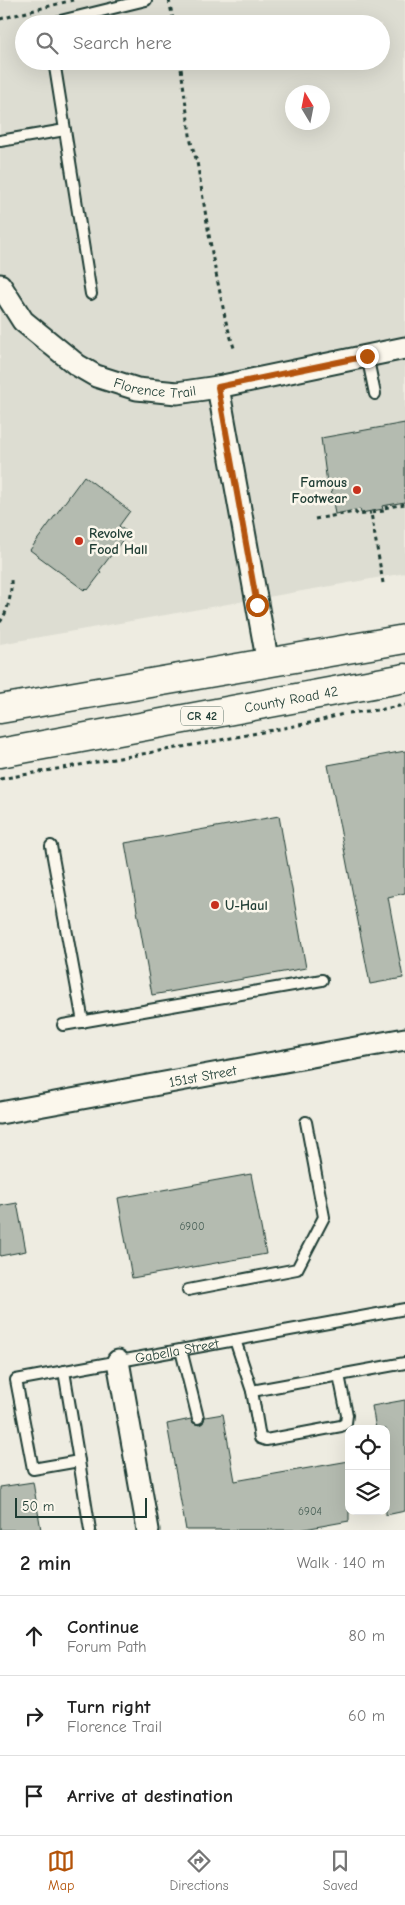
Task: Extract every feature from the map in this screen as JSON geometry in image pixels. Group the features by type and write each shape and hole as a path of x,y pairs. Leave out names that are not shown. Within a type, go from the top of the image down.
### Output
{"highway":[{"path":"0,709 405,639"},
{"name":"County Road 42","path":"0,753 405,678"}],"street":[{"name":"Florence Trail","path":"0,285 23,321 77,365 96,376 136,389 177,393 218,387 405,348"},
{"path":"218,387 268,664"},
{"name":"151st Street","path":"0,1112 405,1039"},
{"name":"Gabella Street","path":"118,1361 148,1530"}],"lane":[{"path":"85,15 146,0"},
{"path":"55,70 91,294"},
{"path":"0,141 65,130"},
{"path":"367,356 375,394"},
{"path":"51,846 83,1022"},
{"path":"63,1025 322,980"},
{"path":"188,1290 297,1269 324,1217 306,1122"},
{"name":"Gabella Street","path":"118,1361 405,1309"},
{"path":"236,1340 252,1391 260,1438 266,1440 341,1426 346,1422 347,1415 339,1375"},
{"path":"181,1350 198,1418"},
{"path":"80,1461 33,1469 16,1380 118,1361"},
{"path":"252,1391 405,1363"},
{"path":"64,1371 90,1530"}],"path":[{"path":"0,18 73,0"},
{"path":"170,0 172,15"},
{"path":"181,70 213,259 226,322 235,351"},
{"path":"315,519 355,512 358,515 384,511 384,508 405,504"},
{"path":"371,513 383,583"},
{"path":"0,622 5,616 12,590 11,580"},
{"path":"0,779 316,722 346,713 405,705"}],"shaded area":[{"path":"0,0 405,0 405,573 0,644"}],"building":[{"path":"405,423 405,502 382,506 383,509 361,513 360,509 335,514 330,483 327,483 321,438"},
{"name":"Revolve Food Hall","path":"84,476 130,511 119,526 128,533 99,571 101,573 88,590 86,588 84,590 30,550"},
{"path":"405,751 405,893 388,897 403,978 370,984 328,765"},
{"name":"U-Haul","path":"279,816 306,968 152,995 125,843"},
{"path":"251,1174 266,1254 132,1278 118,1198"},
{"path":"17,1203 26,1251 0,1256 0,1206"},
{"path":"405,1400 405,1511 390,1514 390,1425 375,1425 372,1406"},
{"path":"223,1414 235,1481 345,1462 345,1515 349,1515 349,1521 299,1530 186,1530 167,1424 191,1419 193,1423 199,1425 203,1423 205,1417"},
{"path":"33,1482 41,1530 0,1530 0,1487"}],"place":[{"name":"Famous Footwear","path":"357,490"},
{"name":"Revolve Food Hall","path":"79,541"},
{"name":"U-Haul","path":"215,905"}],"route":[{"path":"257,605 218,387 367,356"}]}
